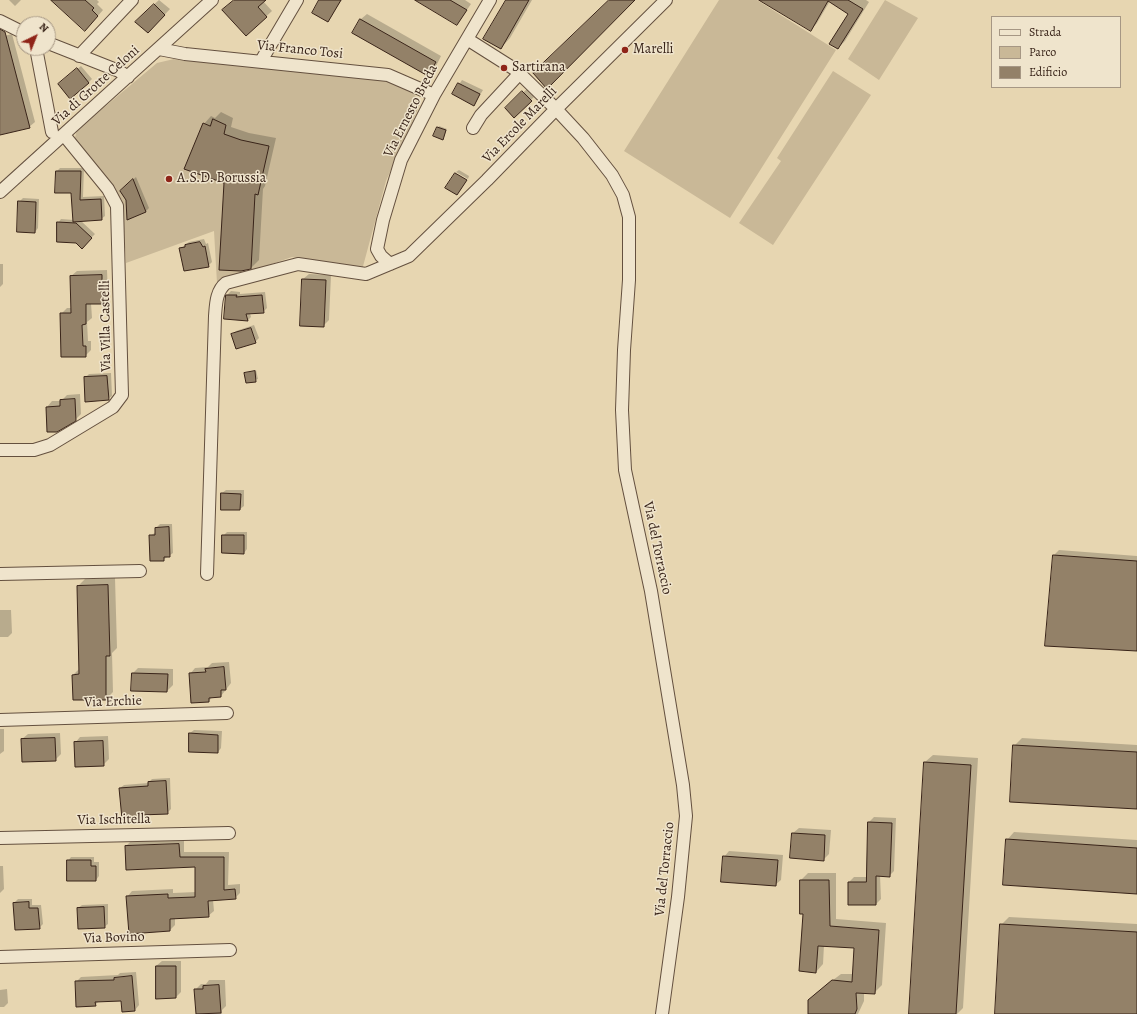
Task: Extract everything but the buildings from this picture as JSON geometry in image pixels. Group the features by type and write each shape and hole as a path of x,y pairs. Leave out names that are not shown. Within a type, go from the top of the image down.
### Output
{"street":[{"path":"79,56 132,0"},
{"name":"Via di Grotte Celoni","path":"0,192 212,0"},
{"path":"261,62 297,0"},
{"name":"Via Ernesto Breda","path":"390,264 381,256 377,248 383,220 401,160 434,95 490,0"},
{"name":"Via Ercole Marelli","path":"207,574 215,316 219,291 226,283 298,264 366,274 409,256 487,180 666,0"},
{"path":"0,21 16,29"},
{"name":"Via del Torraccio","path":"467,39 494,55 520,74 583,138 612,175 623,195 629,217 629,280 622,402 626,470 651,591 684,785 686,816 678,897 662,1014"},
{"path":"56,46 119,71 128,77"},
{"name":"Via Franco Tosi","path":"159,49 186,54 388,75 434,95"},
{"path":"38,56 52,132"},
{"path":"473,128 481,115 520,74"},
{"name":"Via Villa Castelli","path":"0,450 34,450 50,445 113,407 123,391 117,206 108,189 64,135"},
{"path":"0,574 140,571"},
{"name":"Via Erchie","path":"0,720 228,713"},
{"name":"Via Ischitella","path":"0,838 229,833"},
{"name":"Via Bovino","path":"0,957 230,950"}],"green space":[{"path":"719,0 757,0 836,50 730,218 624,151"},
{"path":"885,0 918,18 879,80 848,59"},
{"path":"174,59 326,73 392,82 411,91 421,102 386,181 362,270 292,257 217,283 214,231 126,263 122,200 74,141 77,130 157,63"},
{"path":"833,71 871,95 773,245 739,223 781,161 777,158"}],"place":[{"name":"Marelli","path":"625,50"},
{"name":"Sartirana","path":"504,68"},
{"name":"A.S.D. Borussia","path":"169,179"}]}
